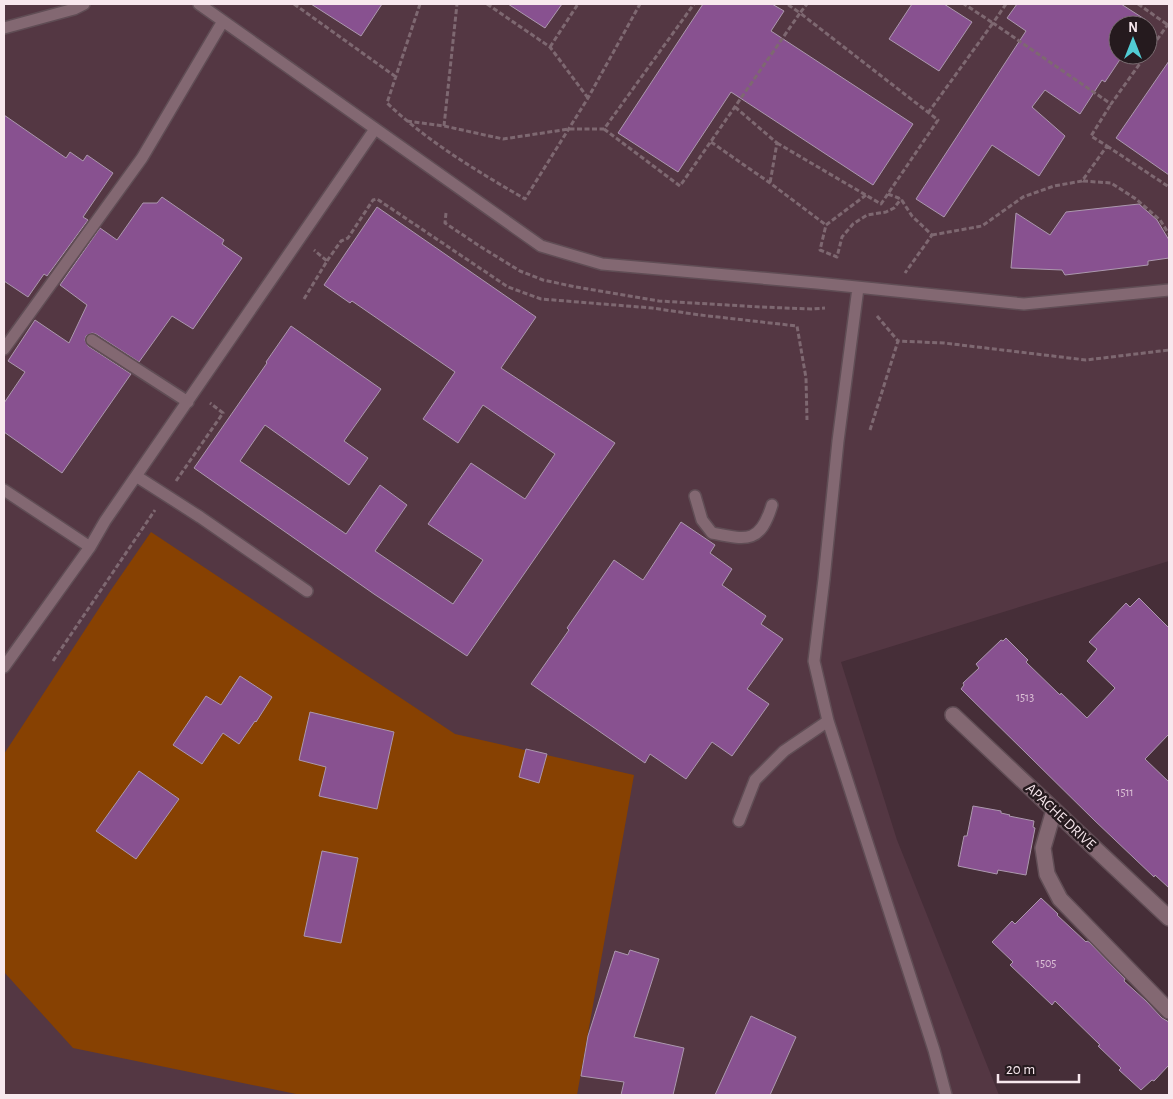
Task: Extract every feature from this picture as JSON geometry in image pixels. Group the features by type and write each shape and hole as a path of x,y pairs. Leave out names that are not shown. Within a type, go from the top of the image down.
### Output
{"street":[{"name":"APACHE DRIVE","path":"953,715 1169,918"},
{"path":"1054,810 1043,848 1047,874 1060,899 1169,1011"}],"lane":[{"path":"4,28 74,9 84,4"},
{"path":"199,4 541,246 602,264 1024,304 1169,290"},
{"path":"4,349 142,158 223,21"},
{"path":"4,667 90,548 105,521 375,129"},
{"path":"858,288 838,442 814,661 828,721 934,1050 946,1095"},
{"path":"92,340 188,402"},
{"path":"136,476 200,517 307,591"},
{"path":"4,490 90,548"},
{"path":"695,496 702,520 712,533 741,538 757,534 768,519 772,506"},
{"path":"739,821 755,780 784,750 828,721"}],"path":[{"path":"294,4 396,76"},
{"path":"420,4 387,103 406,121 477,171 525,199 588,98 640,4"},
{"path":"444,126 457,4"},
{"path":"487,4 550,48 588,98"},
{"path":"550,48 578,4"},
{"path":"604,129 694,4"},
{"path":"735,107 777,143 881,204 938,120 787,4"},
{"path":"406,121 444,126 503,139 569,129 604,129 680,186 807,4"},
{"path":"964,4 1111,104"},
{"path":"928,113 1006,4"},
{"path":"1138,4 1168,24 1158,38"},
{"path":"1139,65 1091,136 1169,187"},
{"path":"711,142 770,182 826,225"},
{"path":"770,182 777,143"},
{"path":"1082,181 1107,146"},
{"path":"892,291 932,235 982,226 1023,197 1054,186 1082,181 1111,183 1136,199 1160,220 1169,234"},
{"path":"888,194 901,199 912,216 932,235"},
{"path":"866,196 826,225 820,250 837,257 842,237 853,224 867,215 886,212 894,208 901,199"},
{"path":"304,299 341,241 348,238 373,200 377,199 508,287 524,294 541,299 658,309 797,326 806,378 806,420"},
{"path":"310,248 327,261"},
{"path":"658,309 659,301"},
{"path":"876,316 898,341 944,343 1086,360 1169,350"},
{"path":"870,430 898,341"},
{"path":"53,661 223,413 206,401"}],"shaded area":[{"path":"4,4 1169,4 1169,561 841,662 897,840 999,1095 4,1095"},
{"path":"151,532 455,734 634,775 577,1095 301,1095 73,1048 4,972 4,754"}],"building":[{"path":"311,4 382,4 361,36"},
{"path":"508,4 562,4 545,28"},
{"path":"703,4 772,4 784,11 771,31 913,124 873,185 731,92 678,172 618,133"},
{"path":"912,4 944,4 972,22 939,71 889,39"},
{"path":"1017,4 1121,4 1138,15 1108,15 1108,65 1116,65 1105,82 1102,80 1080,114 1045,90 1032,107 1065,136 1039,176 992,145 944,217 916,199 1026,31 1007,18"},
{"path":"1169,61 1169,175 1116,138"},
{"path":"4,115 66,158 70,152 83,161 87,155 113,173 83,217 88,220 47,276 44,274 28,297 4,281"},
{"path":"162,197 224,240 222,244 242,258 193,329 172,316 139,362 96,334 92,333 86,336 85,340 88,346 131,374 62,473 4,432 4,403 25,372 8,361 35,320 69,343 87,305 60,285 100,228 117,240 143,203 157,203"},
{"path":"1139,204 1157,220 1169,240 1169,258 1148,261 1148,265 1065,275 1062,270 1011,268 1016,213 1050,235 1066,212"},
{"path":"377,207 536,317 501,368 615,443 467,656 374,594 194,468 291,326 381,389 344,441 368,458 349,485 265,425 240,461 346,534 380,485 407,505 375,551 453,604 483,560 428,524 471,463 525,499 555,454 483,405 458,443 423,419 455,372 352,301 350,303 324,285"},
{"path":"681,522 715,545 710,553 732,569 722,585 766,616 761,624 783,639 747,689 769,704 732,756 712,742 686,779 650,754 645,763 531,684 569,630 567,628 614,560 643,580"},
{"path":"1139,598 1169,628 1169,734 1145,759 1169,782 1169,888 1155,875 1154,877 1094,820 961,689 964,685 963,683 979,668 976,664 1001,640 1003,641 1006,638 1028,660 1026,662 1087,718 1115,688 1087,661 1097,649 1089,642 1126,603 1130,607"},
{"path":"240,676 272,697 239,744 223,733 202,764 173,745 206,696 221,705"},
{"path":"310,712 394,732 377,809 319,796 326,767 299,760"},
{"path":"526,749 547,754 539,783 519,777"},
{"path":"139,771 179,799 136,859 96,831"},
{"path":"973,806 1001,811 1001,813 1009,816 1034,821 1033,827 1035,828 1026,875 998,870 997,874 958,866"},
{"path":"322,851 358,858 341,943 304,936"},
{"path":"1041,898 1086,942 1089,942 1125,979 1124,981 1162,1018 1169,1022 1169,1065 1154,1081 1152,1080 1141,1090 1119,1070 1121,1068 1098,1046 1100,1045 1055,1001 1052,1005 1010,965 1013,962 992,942 1012,921 1015,924"},
{"path":"630,950 659,959 634,1037 684,1048 673,1095 621,1095 624,1082 581,1076 588,1036 615,951 628,955"},
{"path":"751,1016 796,1037 770,1095 715,1095"}]}
